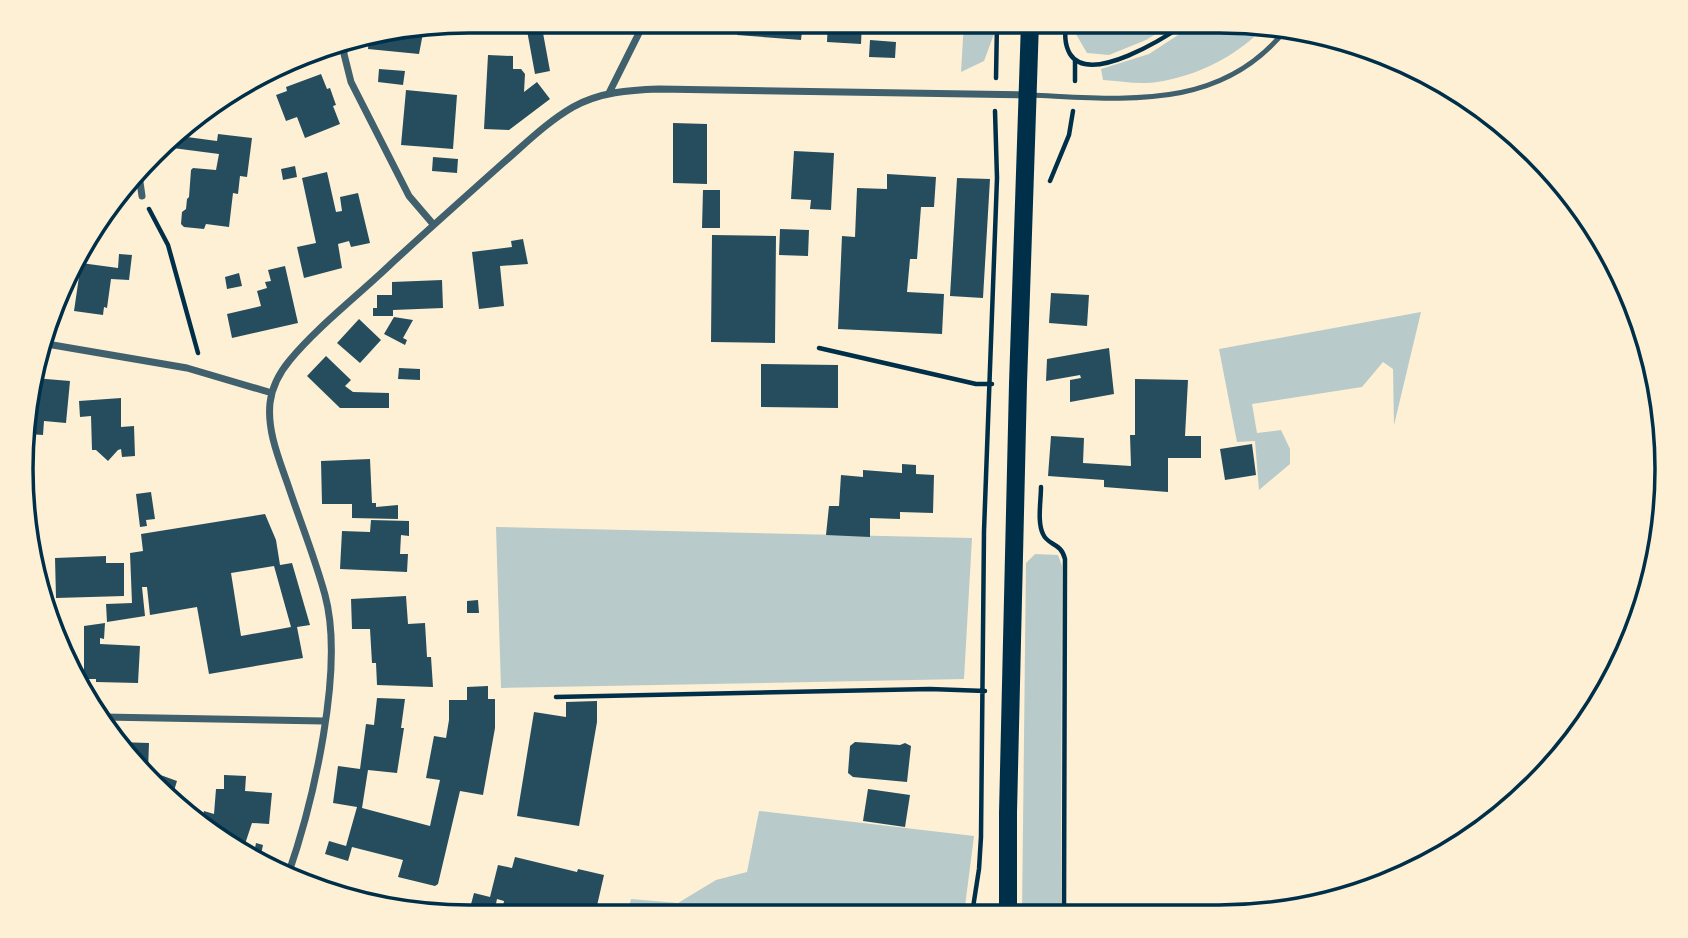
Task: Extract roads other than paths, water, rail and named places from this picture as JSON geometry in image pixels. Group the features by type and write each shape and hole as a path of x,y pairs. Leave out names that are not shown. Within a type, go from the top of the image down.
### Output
{"main road":[{"path":"1008,905 1017,384 1030,33"}],"street":[{"path":"609,93 639,33"},
{"path":"344,51 351,82 409,196 433,224"},
{"path":"290,867 304,820 324,722 331,664 327,606 274,443 270,410 272,393 279,376 298,351 433,224 542,129 572,107 609,93 659,89 1028,95"},
{"path":"140,183 142,196"},
{"path":"51,346 202,372 272,393"},
{"path":"111,717 324,722"}],"lane":[{"path":"1028,95 1147,99 1190,93 1227,78 1250,64 1279,38"}]}
